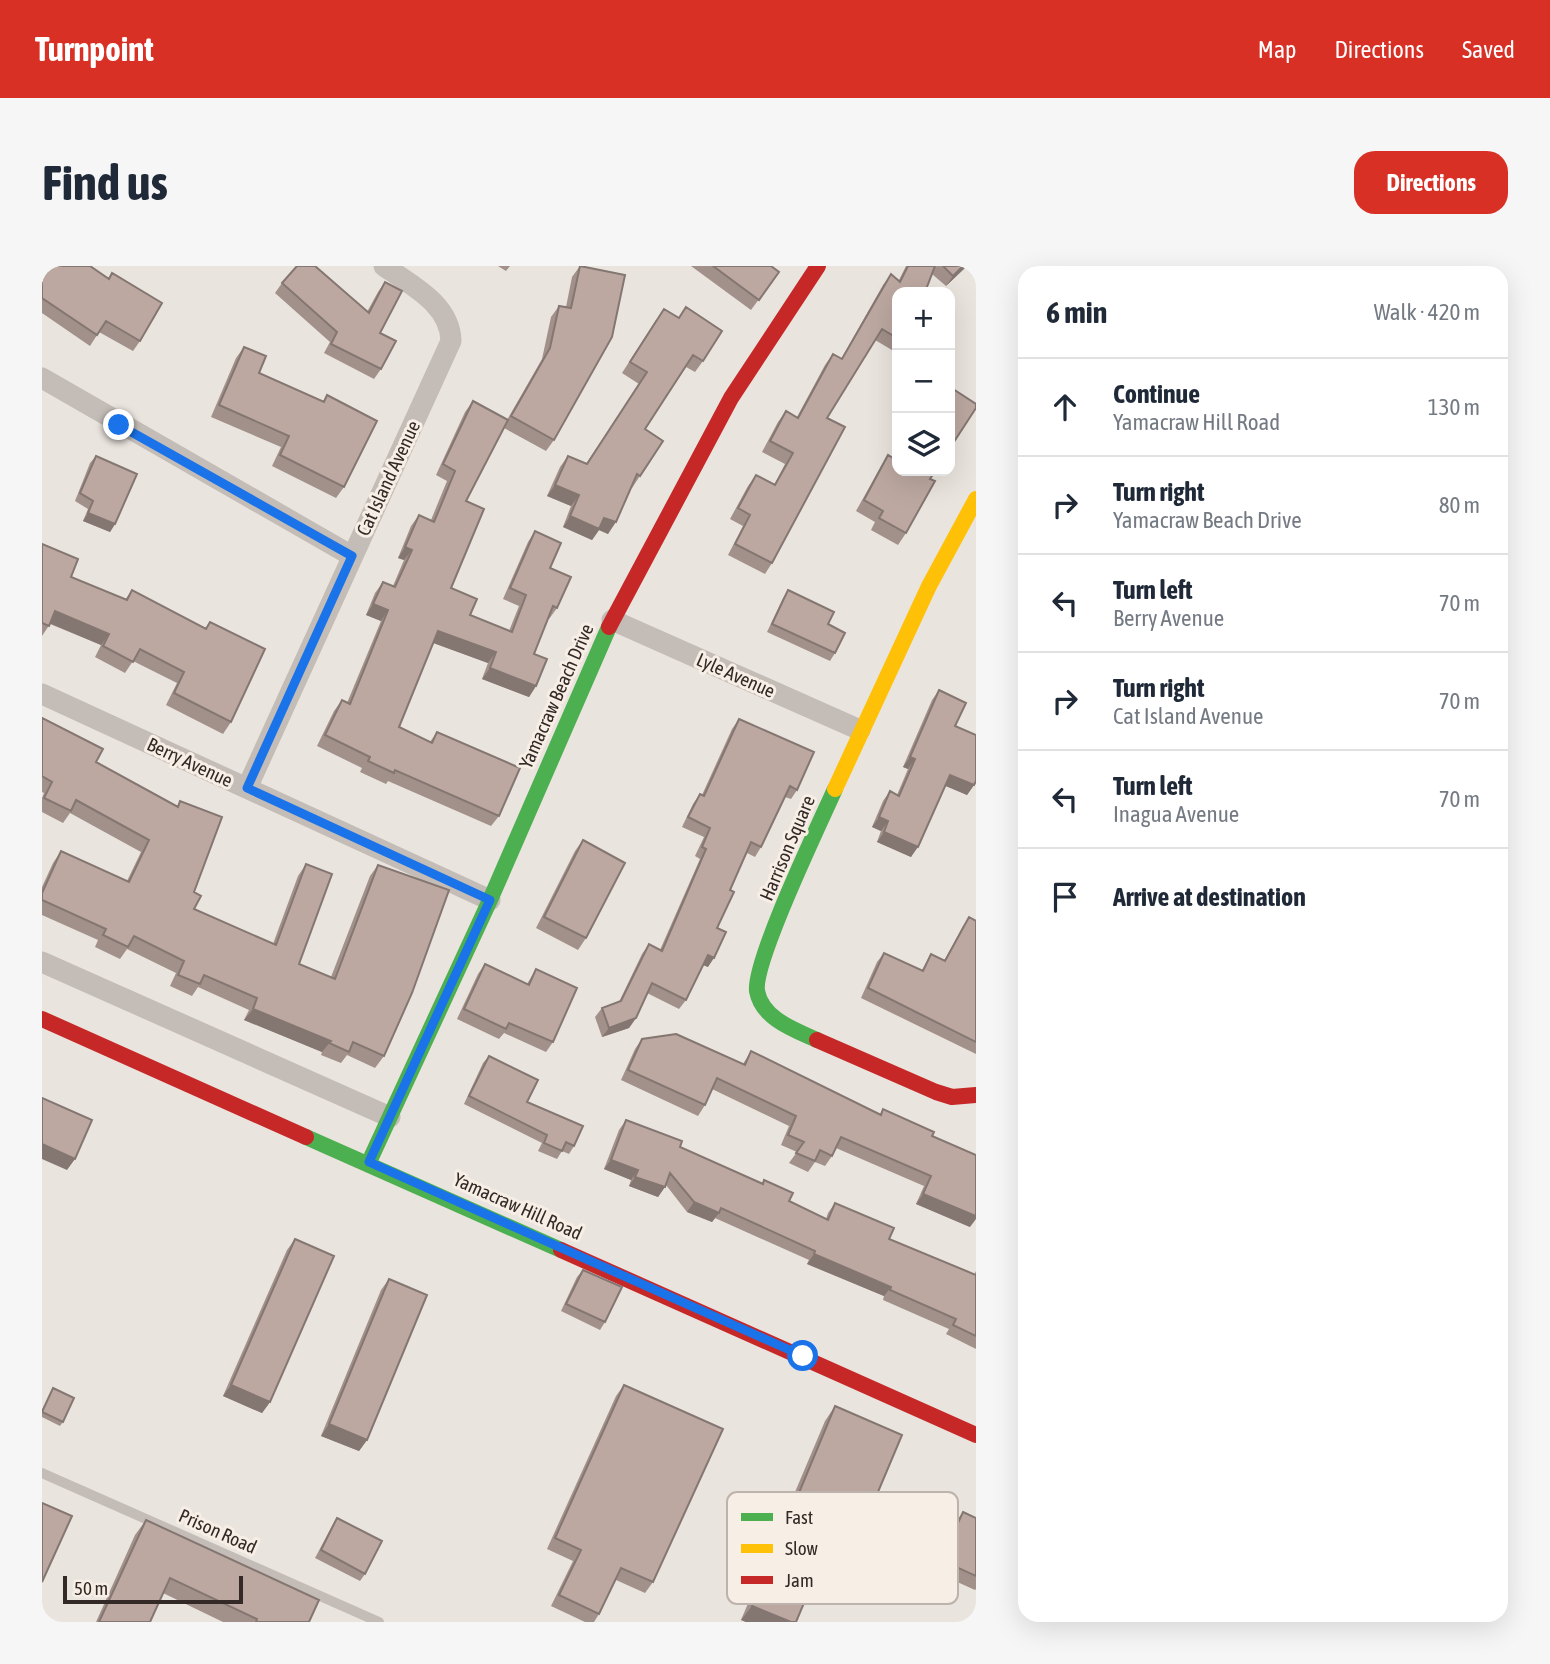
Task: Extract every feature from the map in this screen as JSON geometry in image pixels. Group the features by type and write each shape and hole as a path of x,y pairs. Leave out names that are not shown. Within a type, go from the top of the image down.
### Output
{"street":[{"name":"Cat Island Avenue","path":"247,788 451,341 451,325 442,310 384,266"},
{"name":"Yamacraw Beach Drive","path":"369,1162 490,900 612,620 731,398 818,266"},
{"path":"42,378 352,556"},
{"name":"Harrison Square","path":"976,499 929,586 860,730 769,942 757,984 758,998 768,1013 789,1028 936,1092 952,1097 976,1095"},
{"name":"Lyle Avenue","path":"612,620 860,730"},
{"name":"Berry Avenue","path":"42,694 490,900"},
{"path":"42,962 390,1116"},
{"name":"Yamacraw Hill Road","path":"42,1019 976,1434"}],"lane":[{"name":"Prison Road","path":"42,1472 379,1622"}],"building":[{"path":"42,266 90,266 109,279 112,273 162,303 140,341 106,321 97,335 42,298"},
{"path":"297,266 315,266 369,313 385,282 402,291 380,333 396,341 381,369 331,344 337,332 282,283"},
{"path":"580,266 625,275 612,337 554,440 511,416 550,348 559,306 571,308"},
{"path":"713,266 771,266 779,272 759,300"},
{"path":"908,266 935,266 927,287 892,287 892,335 882,329 827,418 845,427 772,563 735,544 750,515 738,508 756,475 775,485 793,453 770,441 786,411 798,418 833,354 842,359 891,274 900,282"},
{"path":"943,266 963,266 953,276"},
{"path":"686,307 722,331 703,361 693,355 645,429 663,441 640,476 637,474 616,522 604,518 599,529 570,516 579,495 555,485 568,456 587,464 647,372 630,362 664,309 679,318"},
{"path":"244,347 266,356 259,373 324,402 327,395 377,421 344,487 280,455 289,436 219,405"},
{"path":"955,390 976,404 955,440"},
{"path":"473,401 508,420 466,501 484,509 451,588 477,599 470,615 512,632 526,595 510,588 535,531 561,543 550,568 571,577 557,608 553,606 534,654 547,659 536,686 490,668 496,652 438,631 399,727 432,743 437,732 520,768 499,816 395,770 394,773 368,761 370,757 325,735 342,700 350,704 388,610 373,604 383,582 395,587 412,550 405,547 419,515 434,522 455,471 443,464"},
{"path":"888,455 892,457 892,476 932,476 930,479 935,481 906,533 879,518 883,511 864,500"},
{"path":"96,456 137,474 115,524 88,513 93,501 80,493"},
{"path":"42,544 78,559 71,577 127,600 132,590 206,629 210,622 265,649 231,722 174,693 184,672 140,649 133,662 103,646 109,634 55,611 49,626 42,623"},
{"path":"788,590 834,612 828,624 845,633 835,653 772,624"},
{"path":"939,690 966,703 955,726 976,735 976,781 974,785 950,775 918,847 884,832 888,821 879,817 890,791 899,796 915,759 910,757"},
{"path":"42,718 103,749 96,762 178,807 180,801 222,817 194,892 201,896 194,909 276,945 306,864 332,874 299,964 335,979 378,865 449,890 412,993 384,1056 353,1042 349,1052 329,1043 331,1041 253,1009 257,998 204,975 200,984 178,975 184,961 134,936 128,947 103,935 106,929 42,900 42,893 61,851 129,882 149,840 76,800 71,811 44,798 52,782 42,776"},
{"path":"739,719 814,752 797,790 790,786 761,847 751,842 730,890 734,892 717,928 726,932 714,958 708,955 686,1000 652,983 636,1018 609,1028 602,1008 621,1001 649,944 662,951 706,849 702,847 710,828 688,817 700,794 704,796"},
{"path":"583,840 625,863 586,938 544,917"},
{"path":"969,917 976,921 976,1042 868,988 884,953 923,971 931,954 945,961"},
{"path":"485,964 529,985 536,969 577,988 553,1042 509,1023 506,1029 464,1009"},
{"path":"676,1034 745,1065 751,1051 881,1115 883,1109 934,1132 932,1136 976,1155 976,1216 923,1194 931,1176 841,1137 832,1156 820,1150 815,1161 796,1153 804,1142 788,1135 796,1116 717,1078 705,1105 628,1070 642,1039"},
{"path":"489,1056 538,1080 527,1102 583,1126 574,1146 566,1142 562,1151 544,1143 547,1135 469,1096"},
{"path":"42,1098 92,1120 75,1159 42,1144"},
{"path":"626,1120 682,1141 680,1147 763,1184 764,1180 793,1193 789,1201 828,1220 835,1203 894,1228 889,1239 976,1275 976,1336 953,1325 956,1319 890,1290 891,1287 814,1254 815,1251 721,1208 719,1213 694,1202 670,1173 665,1187 635,1177 638,1170 611,1160"},
{"path":"295,1239 334,1256 270,1402 231,1385"},
{"path":"583,1270 622,1287 605,1322 566,1304"},
{"path":"389,1279 427,1295 367,1440 329,1424"},
{"path":"624,1385 723,1429 653,1582 621,1568 599,1614 559,1595 581,1550 555,1538"},
{"path":"53,1388 74,1398 63,1422 42,1412"},
{"path":"835,1406 902,1435 878,1492 799,1492"},
{"path":"42,1503 72,1516 42,1582"},
{"path":"963,1512 976,1518 976,1576 958,1568 958,1523"},
{"path":"337,1518 382,1541 365,1574 321,1550"},
{"path":"146,1520 319,1600 309,1622 256,1622 257,1619 170,1578 150,1622 99,1622"},
{"path":"753,1604 804,1604 796,1622 752,1606"}],"traffic: fast":[{"path":"369,1162 490,900 609,627"},
{"path":"817,1040 772,1016 760,1001 757,991 765,952 776,923 835,789"},
{"path":"306,1137 561,1250"}],"traffic: slow":[{"path":"835,789 929,586 976,499"}],"traffic: jam":[{"path":"609,627 731,398 818,266"},
{"path":"42,1019 306,1137"},
{"path":"817,1040 936,1092 952,1097 976,1095"},
{"path":"561,1250 976,1435"}],"route":[{"path":"119,425 352,556 247,788 490,900 369,1162 803,1356"}]}
